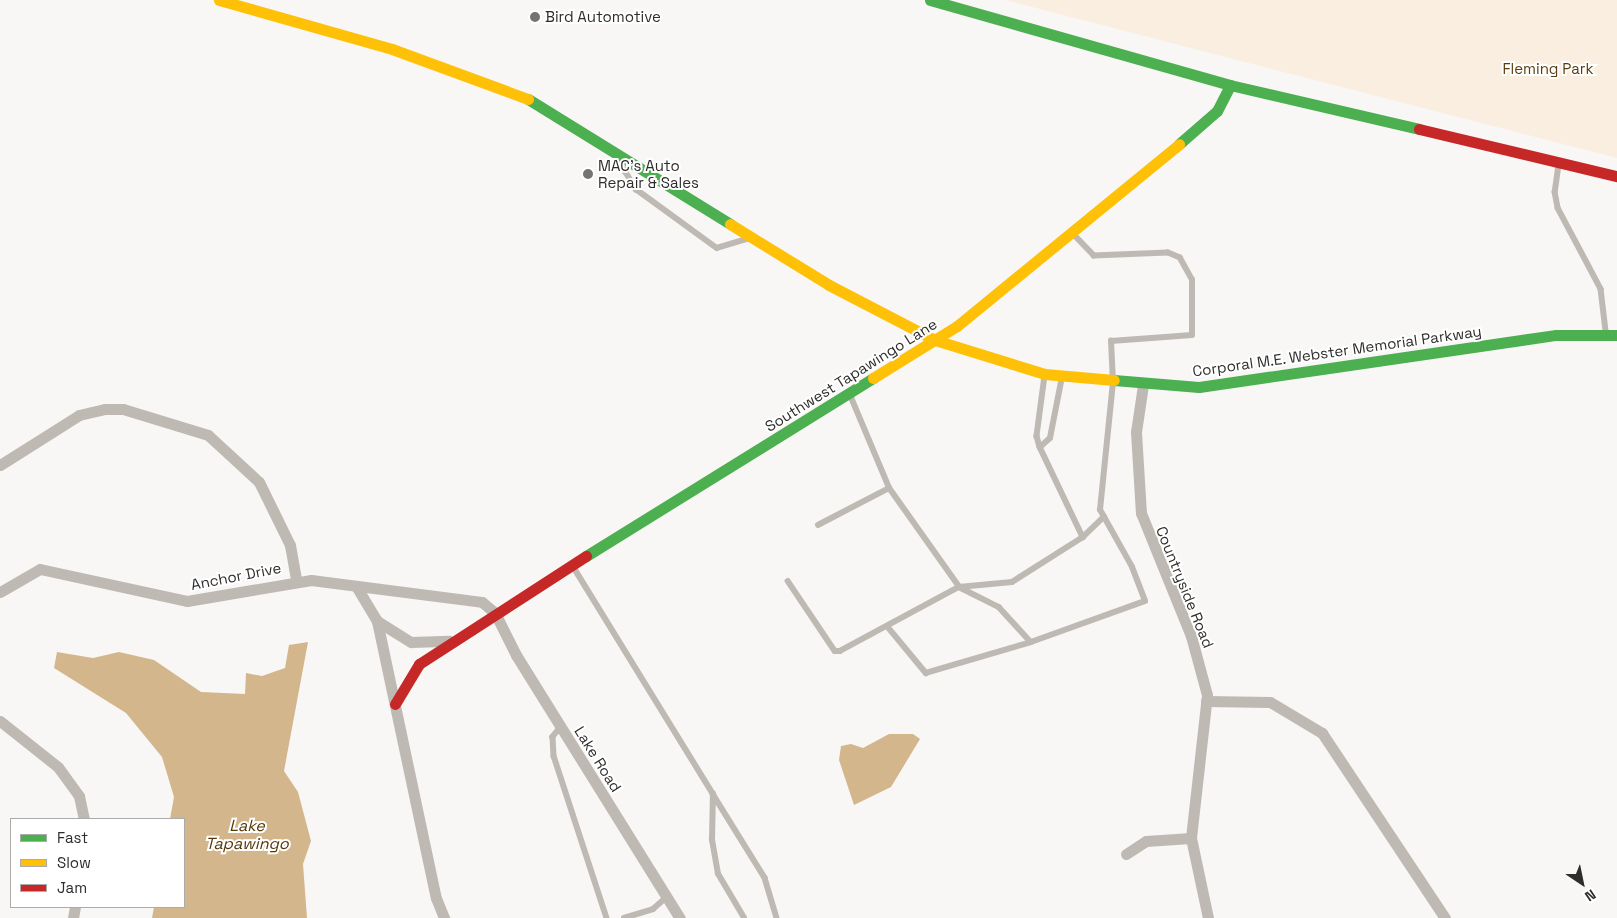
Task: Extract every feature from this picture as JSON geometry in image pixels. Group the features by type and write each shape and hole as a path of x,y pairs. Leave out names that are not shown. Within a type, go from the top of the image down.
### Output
{"main road":[{"name":"Corporal M.E. Webster Memorial Parkway","path":"219,0 392,49 529,99 829,285 935,340 1045,374 1113,383 1200,387 1556,335 1612,335"},
{"path":"930,0 1230,85 1617,176"},
{"name":"Southwest Tapawingo Lane","path":"449,641 573,566 935,340 1212,116 1230,85"},
{"path":"395,704 419,664 449,641"}],"street":[{"name":"Countryside Road","path":"1143,385 1136,432 1141,513 1147,537 1191,636 1206,700 1191,838 1208,918"},
{"path":"0,465 80,415 123,409 208,435 240,460 277,512 296,580"},
{"name":"Anchor Drive","path":"0,592 40,569 187,601 296,580 482,602 495,613"},
{"path":"356,586 377,621 436,898 444,918"},
{"name":"Lake Road","path":"495,613 560,727 680,918"},
{"path":"377,621 411,642 449,641"},
{"path":"1206,700 1248,698 1300,716 1339,753 1445,918"},
{"path":"0,722 58,767 79,796 84,818"},
{"path":"1126,854 1146,841 1191,838"}],"lane":[{"path":"630,162 626,172 636,189 717,248 734,246 750,236"},
{"path":"1560,163 1555,192 1558,208 1605,300 1612,335"},
{"path":"888,627 926,674 1031,642 1145,601 1132,566 1100,510 1113,383 1111,340 1192,335 1188,268 1168,253 1094,256 1069,230"},
{"path":"1045,374 1037,436 1040,447 1083,537"},
{"path":"1040,447 1050,438 1062,376"},
{"path":"850,393 889,488 959,587 999,607 1031,642"},
{"path":"818,525 889,488"},
{"path":"788,581 834,651 888,627 959,587 1012,582 1083,537 1104,517"},
{"path":"573,566 766,878 777,918"},
{"path":"560,727 553,737 554,756 607,918"},
{"path":"713,794 712,840 718,874 744,918"},
{"path":"624,918 653,909 667,897"}],"green space":[{"name":"Fleming Park","path":"1005,0 1617,0 1617,158"}],"water":[{"name":"Lake Tapawingo","path":"308,642 284,771 298,792 311,841 303,864 307,918 152,918 154,908 185,908 185,818 170,818 174,797 162,757 126,713 54,668 57,652 93,658 119,652 154,660 201,692 245,694 246,673 262,676 285,668 289,645"},
{"path":"889,734 913,734 920,739 891,787 854,805 839,760 841,746 851,744 863,748"}],"traffic: fast":[{"path":"930,0 1230,85 1419,129"},
{"path":"1179,144 1217,111 1230,85"},
{"path":"528,99 730,224"},
{"path":"1114,380 1199,387 1556,335 1617,335"},
{"path":"586,556 873,378"}],"traffic: slow":[{"path":"219,0 392,49 528,99"},
{"path":"873,378 957,326 1179,144"},
{"path":"730,224 829,285 935,340 1045,374 1114,380"}],"traffic: jam":[{"path":"1419,129 1617,176"},
{"path":"395,704 419,664 586,556"}],"place":[{"name":"Bird Automotive","path":"535,17"},
{"name":"MAC's Auto Repair & Sales","path":"588,174"}]}
